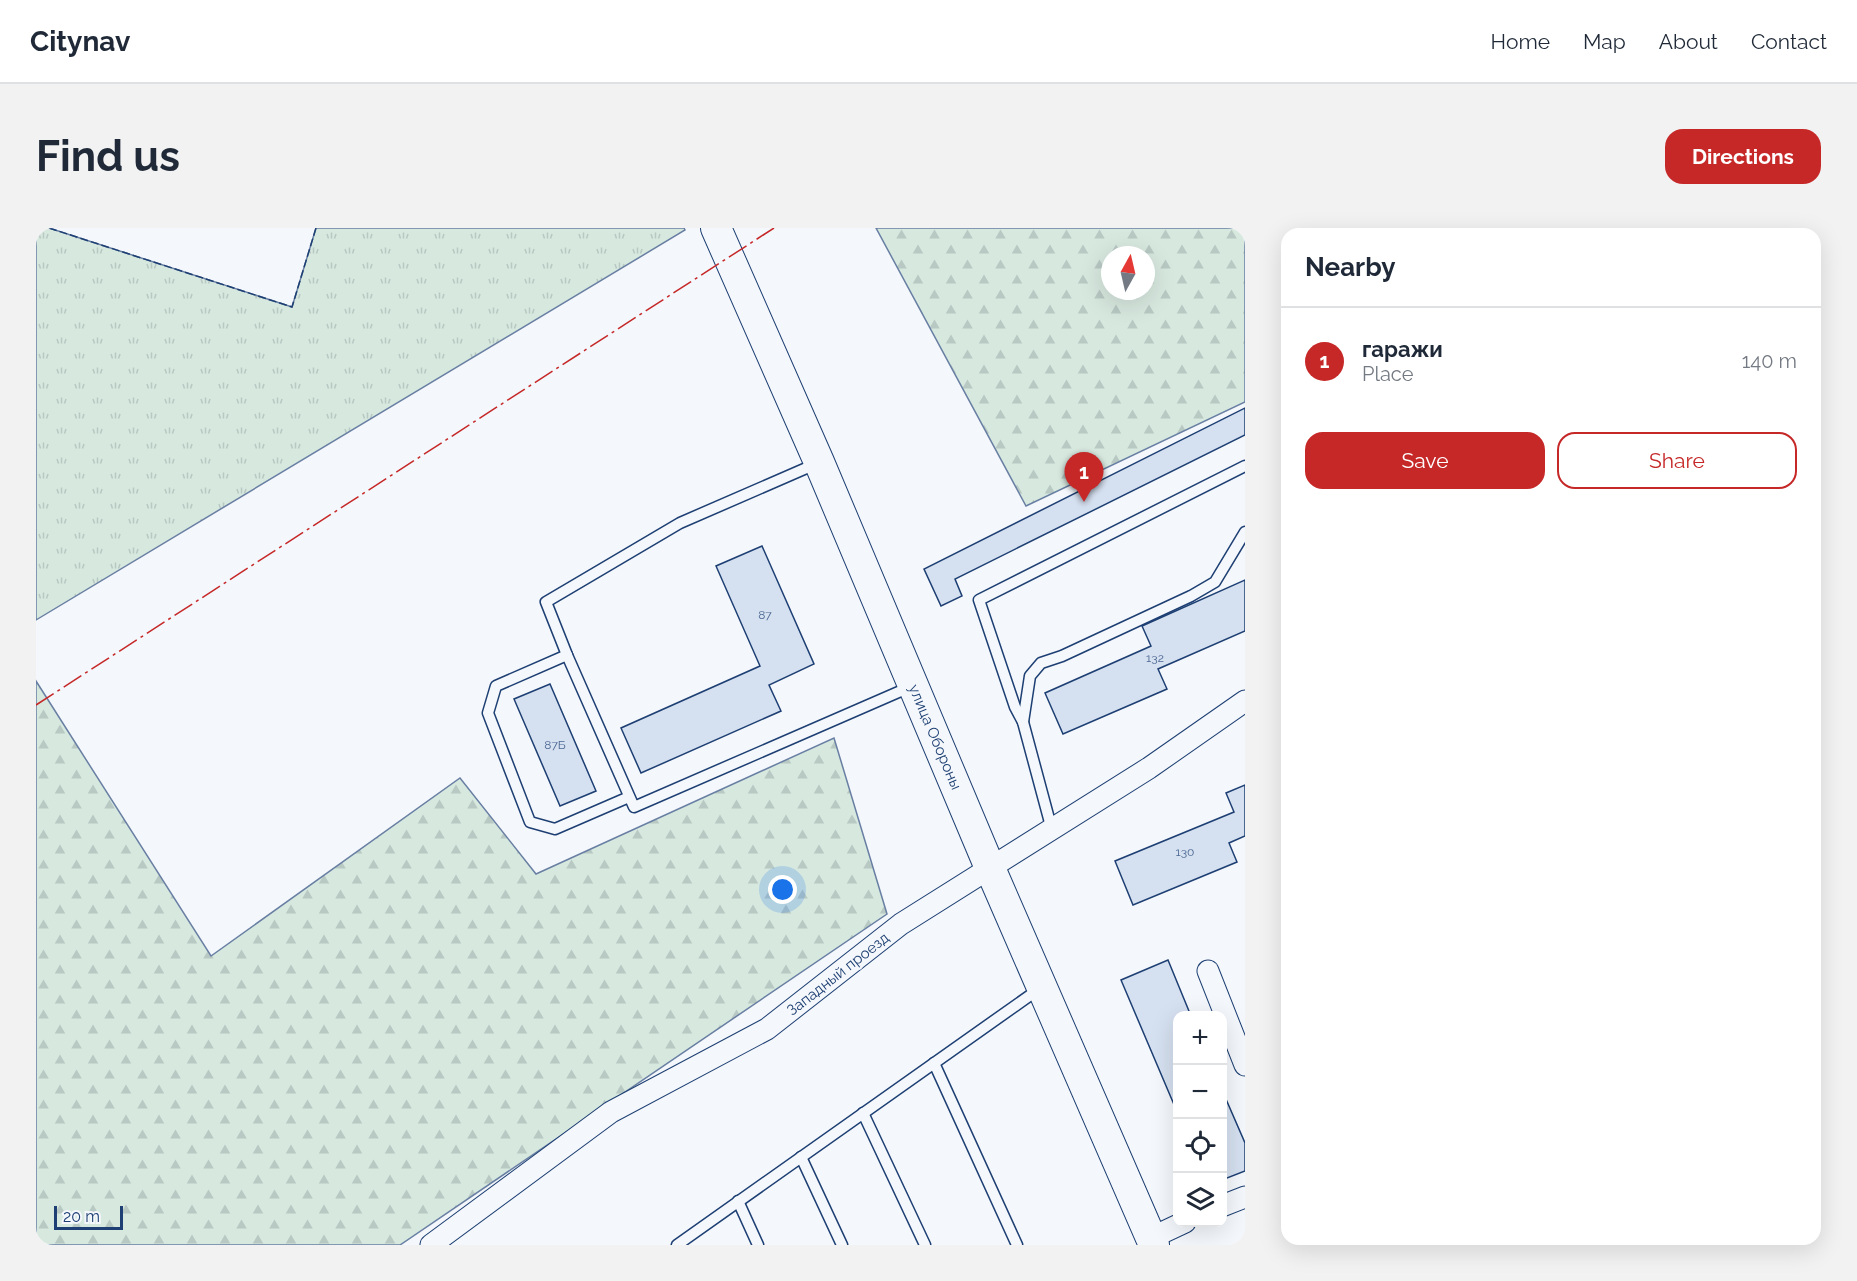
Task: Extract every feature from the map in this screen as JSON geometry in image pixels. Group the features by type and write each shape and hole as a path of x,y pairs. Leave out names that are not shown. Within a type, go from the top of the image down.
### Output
{"street":[{"name":"улица Обороны","path":"716,228 819,462 990,868 1152,1241"},
{"name":"Западный проезд","path":"431,1245 612,1112 767,1029 901,924 1149,768 1245,701"},
{"path":"1208,971 1245,1065"},
{"path":"1227,1204 1245,1197"},
{"path":"1152,1241 1176,1227"}],"lane":[{"path":"819,462 680,523 546,602 567,655 634,807 914,686"},
{"path":"1053,830 1023,722 1015,707 979,600 1245,466"},
{"path":"1023,722 1030,676 1041,663 1062,656 1180,601 1215,582 1245,532"},
{"path":"567,655 496,686 488,713 530,822 555,829 629,797"},
{"path":"677,1245 1042,986"},
{"path":"934,1063 1017,1245"},
{"path":"863,1113 925,1245"},
{"path":"801,1157 842,1245"},
{"path":"738,1201 758,1245"}],"green space":[{"path":"36,228 49,228 292,307 316,228 684,228 685,230 36,620"},
{"path":"876,228 1245,228 1245,402 1026,506"},
{"path":"36,681 211,956 460,778 536,874 834,738 887,914 400,1245 36,1245"}],"building":[{"path":"1245,408 1245,435 955,579 962,596 941,606 924,569"},
{"path":"762,546 814,664 769,685 781,711 641,773 621,728 760,666 716,566"},
{"path":"1245,580 1245,631 1158,669 1167,689 1063,734 1045,693 1151,646 1142,626"},
{"path":"550,684 596,791 560,806 514,699"},
{"path":"1245,785 1245,836 1229,843 1237,862 1133,905 1115,861 1234,812 1226,793"},
{"path":"1168,960 1189,1011 1173,1011 1173,1102 1121,980"},
{"path":"1227,1102 1245,1143 1245,1171 1227,1178"}],"fence":[{"path":"49,228 292,307 316,228"}],"power":[{"path":"36,705 774,228"}],"place":[{"name":"гаражи","path":"1084,502"}]}
